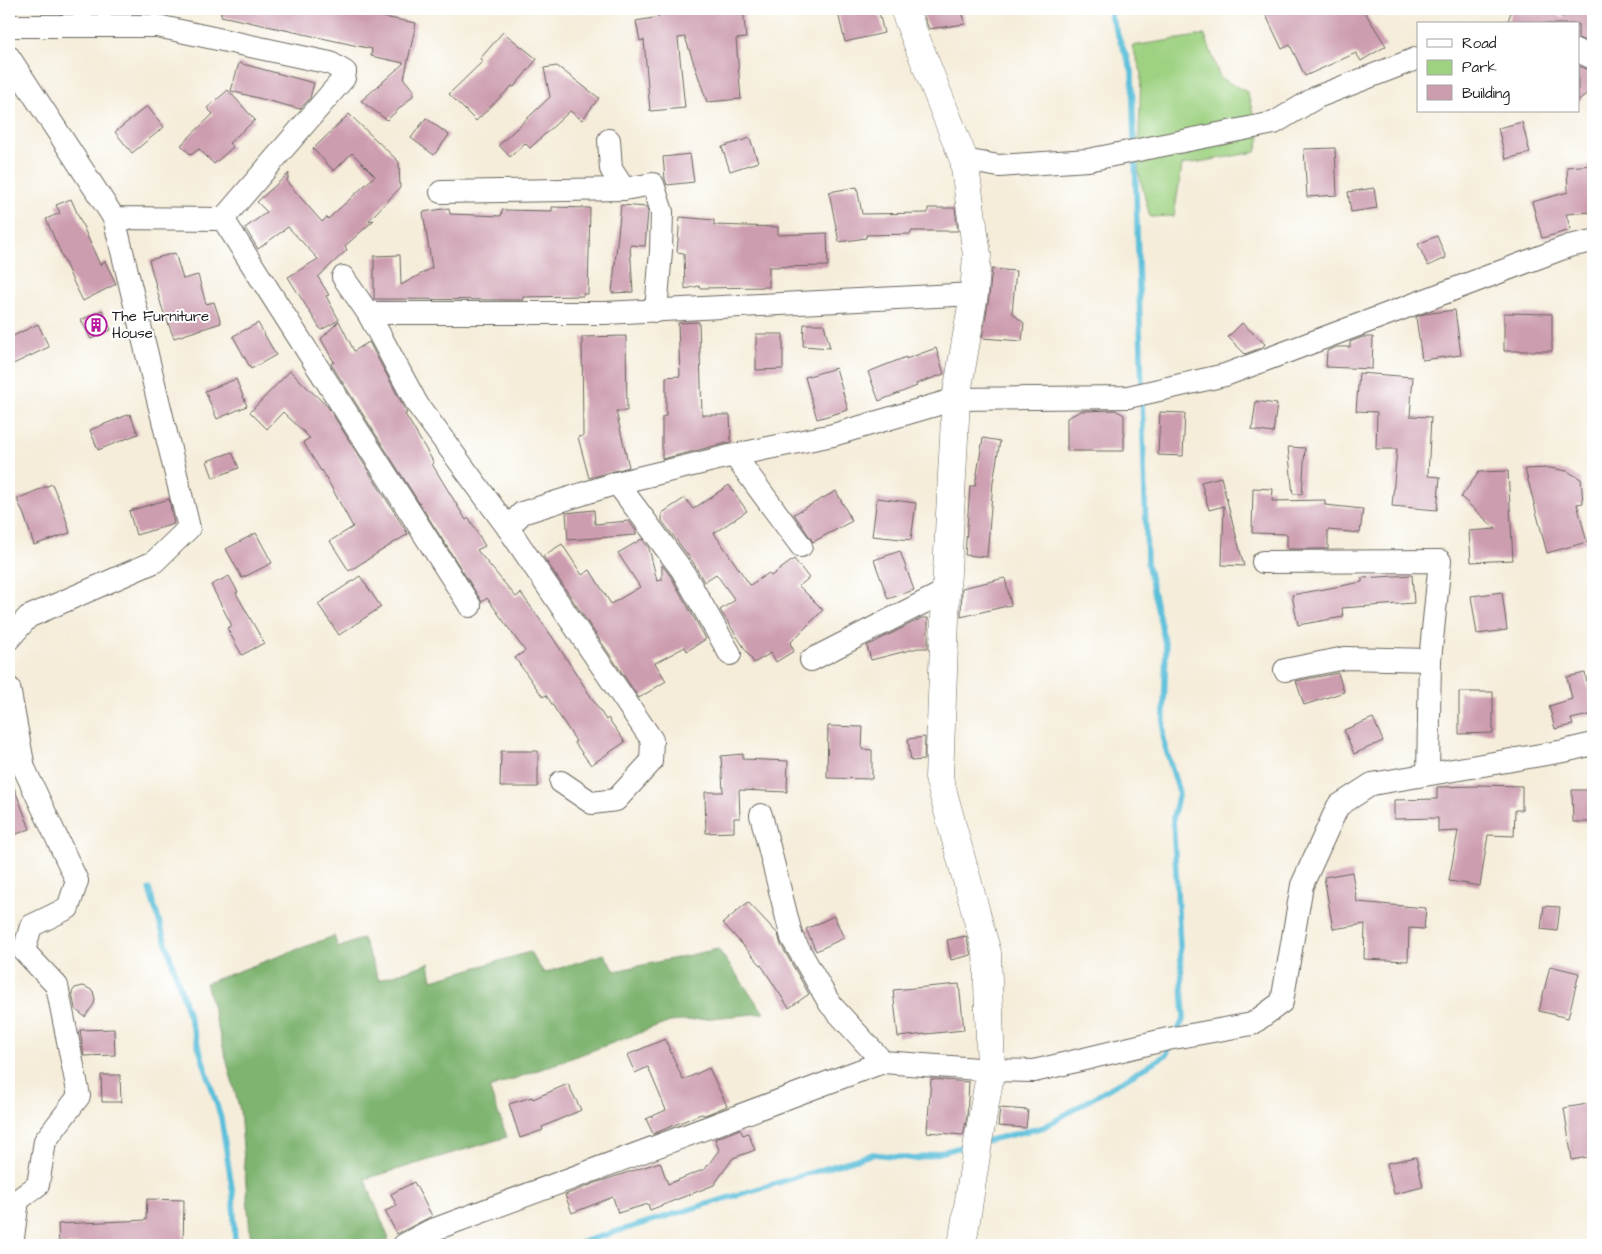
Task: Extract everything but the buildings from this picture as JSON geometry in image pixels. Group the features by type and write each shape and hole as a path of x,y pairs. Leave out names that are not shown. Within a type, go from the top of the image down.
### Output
{"street":[{"path":"904,9 964,160 977,255 974,294 956,399 939,778 987,953 991,1070 962,1245"},
{"path":"9,26 158,26 330,63 346,72 344,78 223,219 114,218"},
{"path":"1580,52 1593,58"},
{"path":"9,57 114,218 189,528 154,562 28,617 9,639"},
{"path":"964,160 999,166 1088,160 1274,123 1317,97 1417,58"},
{"path":"609,140 611,169 624,188"},
{"path":"441,192 624,188 654,184 662,212 656,311"},
{"path":"223,219 470,606"},
{"path":"508,528 522,513 617,483 734,454 833,435 956,399 1128,397 1225,375 1569,246 1593,241"},
{"path":"343,277 368,313 417,404 508,528 652,740 651,762 616,800 592,803 561,782"},
{"path":"368,313 605,313 974,294"},
{"path":"734,454 800,546"},
{"path":"617,483 682,570 730,654"},
{"path":"1263,562 1440,561 1430,660 1428,774"},
{"path":"811,660 946,591"},
{"path":"1285,670 1345,658 1430,660"},
{"path":"9,688 24,768 76,881 68,908 31,926 24,951 57,986 79,1096 45,1140 38,1185 18,1200 12,1245"},
{"path":"404,1245 430,1230 883,1062 991,1070 1034,1071 1175,1038 1252,1024 1282,1002 1302,885 1338,806 1372,784 1564,751 1593,744"},
{"path":"761,815 792,938 830,1004 883,1062"}],"green space":[{"path":"1205,35 1220,78 1247,92 1260,137 1256,152 1182,165 1174,216 1150,217 1138,170 1141,71 1132,46"},
{"path":"334,936 338,948 363,938 379,980 429,963 432,980 530,952 544,973 604,954 615,971 718,949 764,1013 670,1022 489,1088 507,1137 365,1179 389,1239 374,1245 251,1245 240,1111 206,983"}],"waterway":[{"path":"1111,9 1110,15 1132,71 1134,145"},
{"path":"1135,157 1142,390"},
{"path":"1142,399 1147,563 1166,648 1163,740 1179,792 1173,818 1184,1018 1178,1030"},
{"path":"149,889 221,1118 233,1194 235,1245"},
{"path":"985,1141 1044,1127 1166,1055 1171,1045"},
{"path":"577,1245 873,1154 916,1159 969,1145"}],"place":[{"name":"The Furniture House","path":"96,325"}]}
